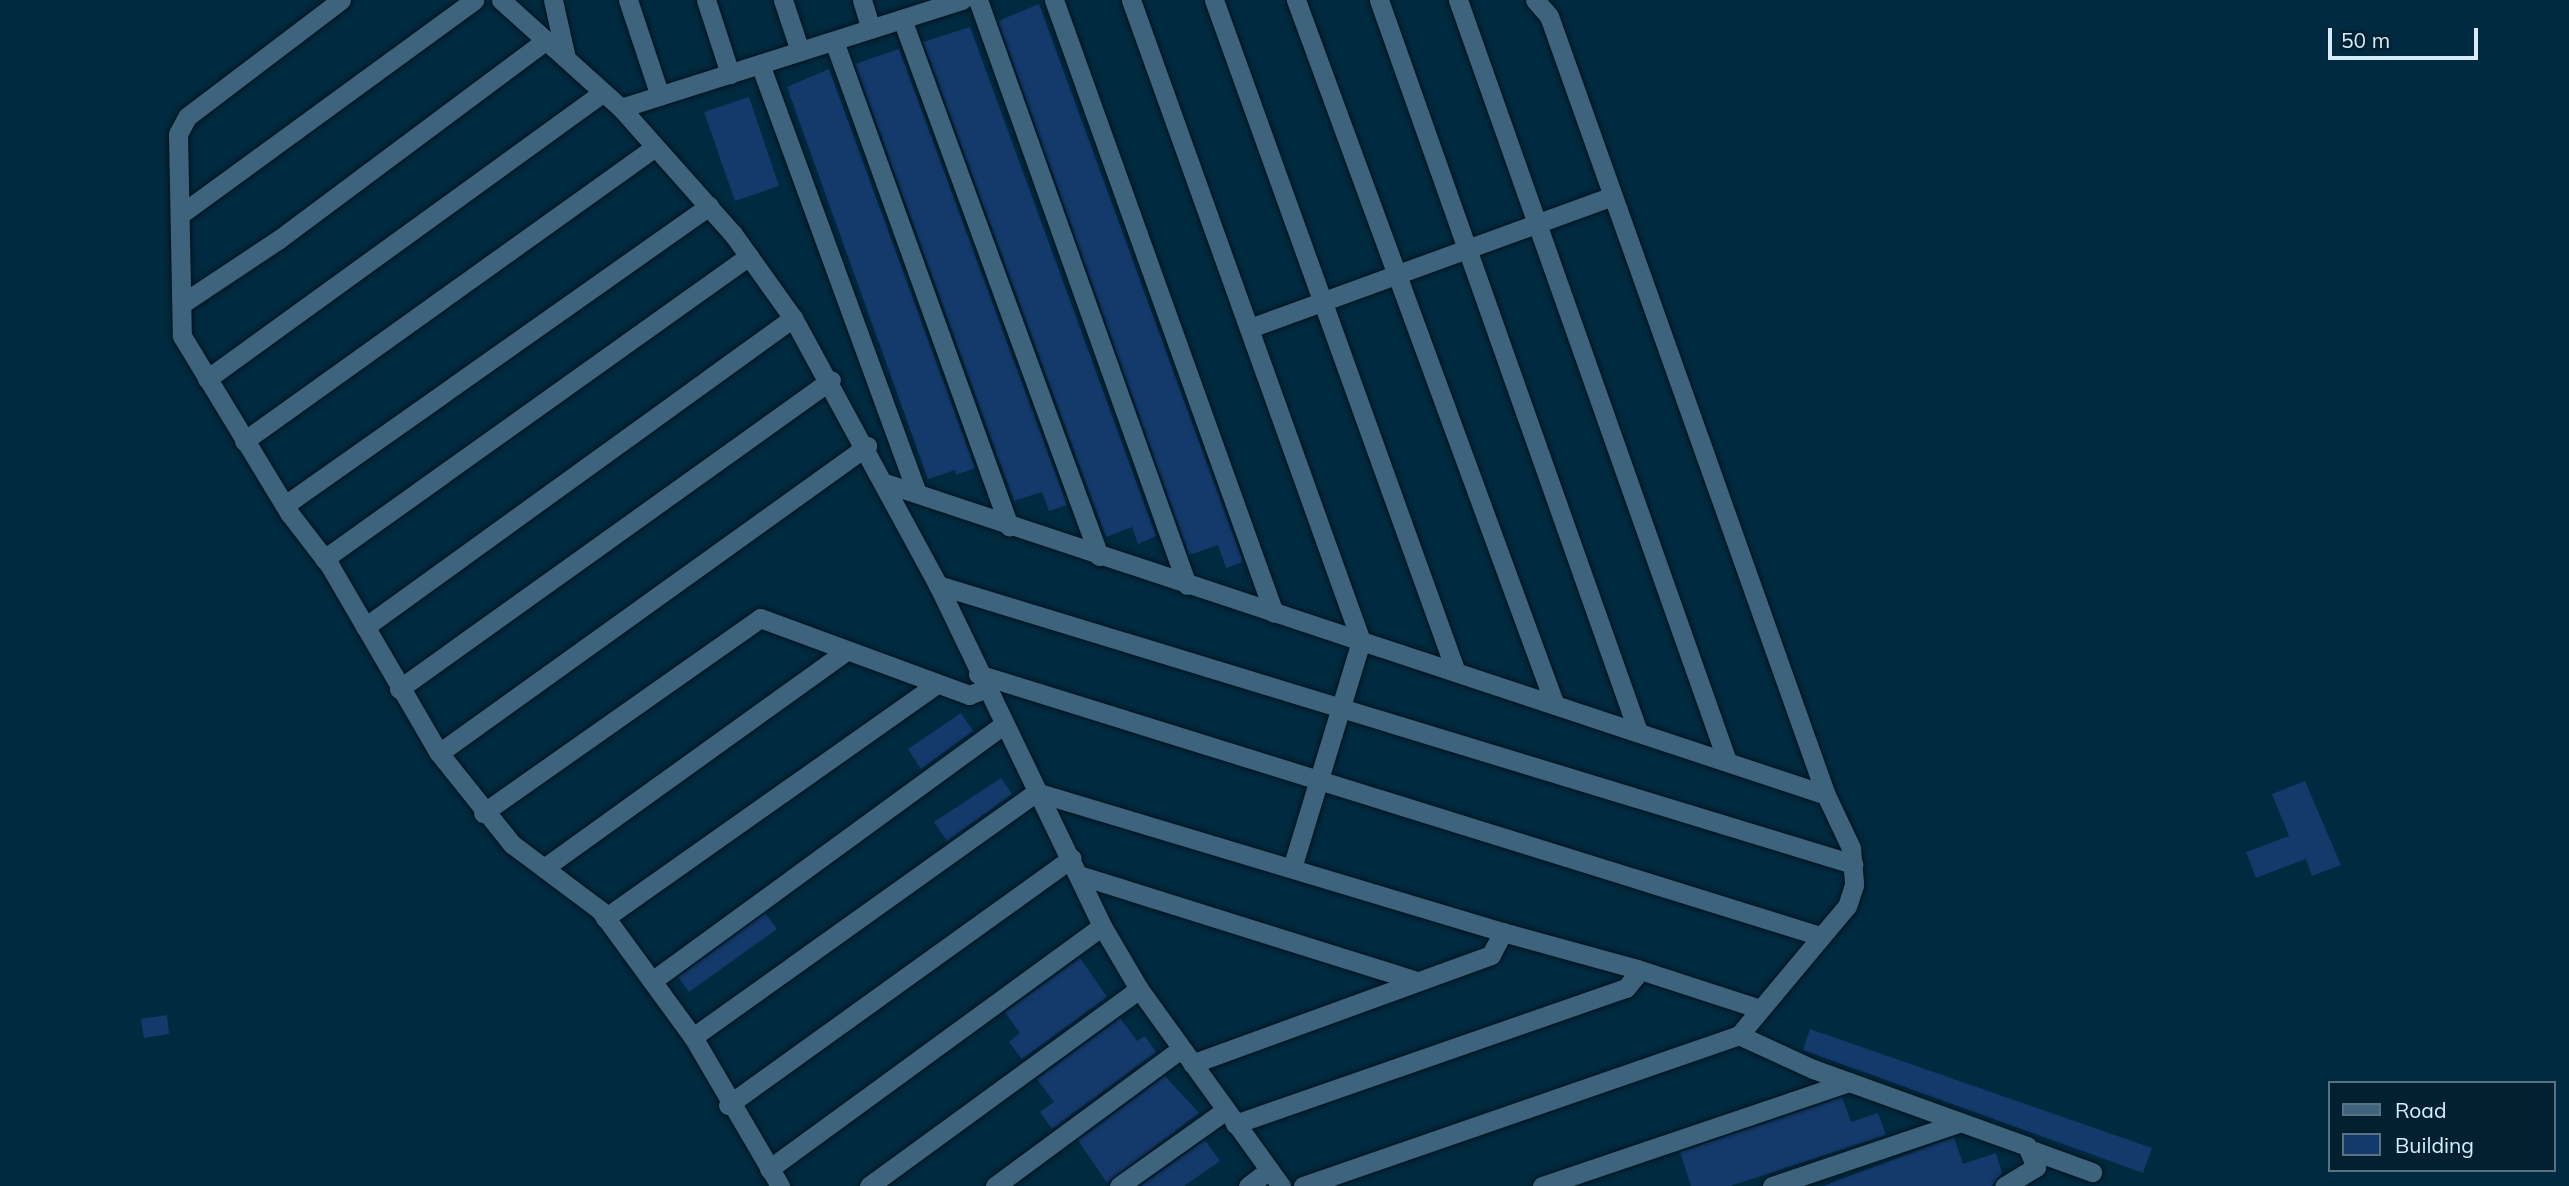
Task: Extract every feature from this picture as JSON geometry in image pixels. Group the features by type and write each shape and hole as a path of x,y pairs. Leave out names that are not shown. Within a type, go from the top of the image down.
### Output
{"street":[{"path":"341,0 187,117 178,134 182,336 244,441 324,559 399,690 439,752 483,813 605,918 693,1037 728,1105 780,1186"},
{"path":"181,214 474,0"},
{"path":"501,0 621,108 709,206 793,318 867,446 938,585 1036,792 1083,876 1102,926 1139,989 1281,1186"},
{"path":"553,0 566,58"},
{"path":"628,0 660,96"},
{"path":"706,0 730,74"},
{"path":"783,0 800,51"},
{"path":"862,0 871,29"},
{"path":"978,0 1187,585"},
{"path":"1055,0 1274,613"},
{"path":"1131,0 1361,641 1292,868"},
{"path":"1214,0 1456,672"},
{"path":"1296,0 1555,705"},
{"path":"1379,0 1638,732"},
{"path":"1458,0 1727,761"},
{"path":"1303,1186 1740,1035 1847,906 1853,864 1826,795 1549,16 1535,0"},
{"path":"621,108 948,2"},
{"path":"902,19 1098,556"},
{"path":"183,303 278,240 546,40"},
{"path":"834,41 1009,526"},
{"path":"760,64 917,493"},
{"path":"207,379 603,92"},
{"path":"244,441 655,147"},
{"path":"1250,328 1613,196"},
{"path":"285,505 709,206"},
{"path":"324,559 749,256"},
{"path":"365,627 793,318"},
{"path":"399,690 831,380"},
{"path":"439,752 867,446"},
{"path":"885,483 1098,556 1826,795"},
{"path":"938,585 1853,864"},
{"path":"483,813 760,618 969,695 982,682"},
{"path":"544,868 846,651"},
{"path":"982,682 1319,781 1820,936"},
{"path":"605,918 937,684"},
{"path":"652,981 1003,725"},
{"path":"1036,792 1503,932 1637,968 1760,1009"},
{"path":"693,1037 1036,792"},
{"path":"728,1105 1072,858"},
{"path":"1083,876 1417,981"},
{"path":"769,1169 1102,926"},
{"path":"995,1186 1187,1057 1491,955 1503,932"},
{"path":"1119,1186 1230,1117 1626,988 1637,968"},
{"path":"869,1186 1139,989"},
{"path":"1740,1035 1849,1082 2092,1172"},
{"path":"1542,1186 1849,1082"},
{"path":"1772,1186 1958,1123"},
{"path":"2004,1186 2031,1174 2034,1152"},
{"path":"1248,1186 1269,1170"}],"building":[{"path":"1039,4 1243,562 1226,568 1218,545 1189,555 998,21"},
{"path":"970,27 1156,536 1138,544 1132,527 1106,537 923,42"},
{"path":"899,49 1067,505 1049,511 1042,492 1014,501 855,64"},
{"path":"829,69 975,468 956,475 955,470 928,479 787,87"},
{"path":"749,97 779,186 735,201 704,112"},
{"path":"961,713 973,731 921,769 908,749"},
{"path":"1001,778 1012,794 947,841 934,822"},
{"path":"2305,781 2341,865 2312,876 2306,859 2256,878 2246,852 2289,836 2272,794"},
{"path":"765,913 777,929 689,992 678,977"},
{"path":"1080,958 1107,997 1022,1059 1009,1042 1020,1033 1005,1012"},
{"path":"167,1015 169,1034 144,1038 141,1019"},
{"path":"1120,1018 1137,1041 1145,1036 1156,1052 1052,1129 1040,1112 1054,1102 1037,1079"},
{"path":"1810,1029 2152,1148 2143,1173 1803,1050"},
{"path":"1165,1076 1199,1113 1107,1183 1078,1140"},
{"path":"1842,1097 1851,1122 1878,1113 1886,1135 1730,1186 1691,1186 1680,1152"},
{"path":"1954,1137 1963,1164 1996,1153 2002,1173 1992,1186 1823,1186"},
{"path":"1205,1140 1220,1161 1184,1186 1140,1186"}]}
